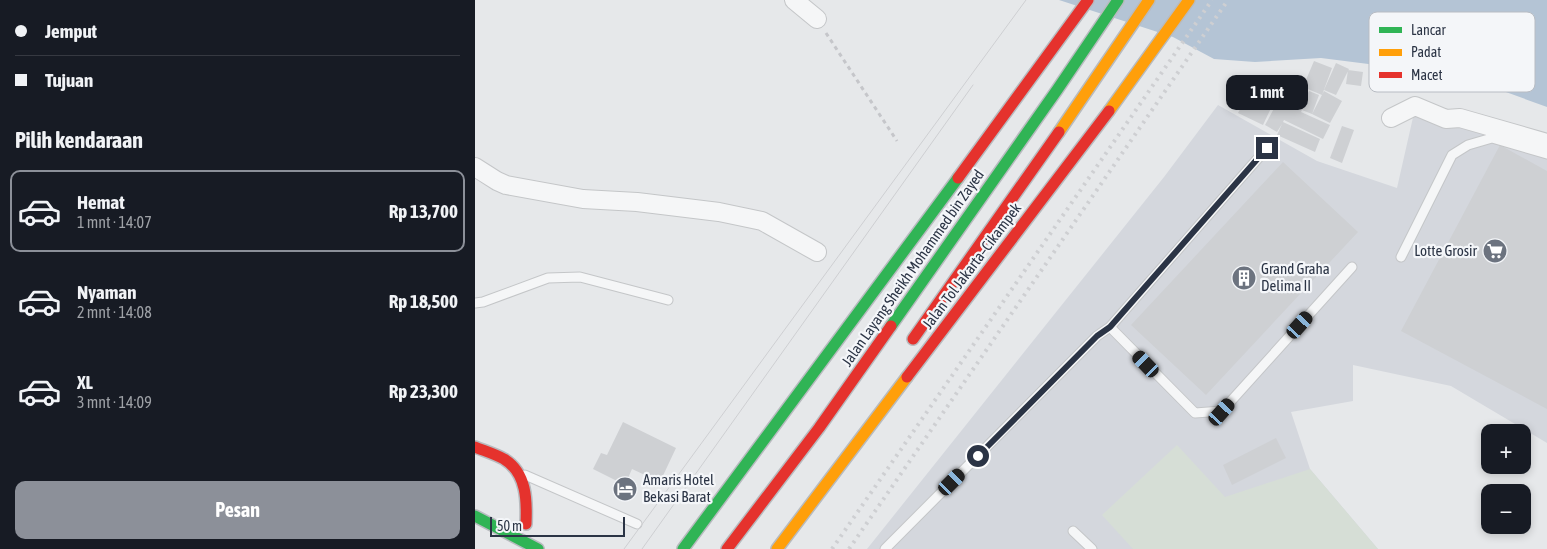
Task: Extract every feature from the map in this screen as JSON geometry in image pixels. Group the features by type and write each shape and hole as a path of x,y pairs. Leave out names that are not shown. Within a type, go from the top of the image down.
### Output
{"highway":[{"path":"683,549 1088,0"},
{"name":"Jalan Layang Sheikh Mohammed bin Zayed","path":"727,549 825,420 1118,0"},
{"path":"909,345 1080,103 1149,0"},
{"name":"Jalan Tol Jakarta–Cikampek","path":"777,549 1131,84 1189,0"},
{"path":"475,447 504,459 518,472 523,485 527,512 526,524"},
{"path":"475,516 538,549"}],"street":[{"path":"794,0 817,18"},
{"path":"1391,118 1415,106 1446,120 1460,118 1547,143"},
{"path":"475,166 506,185 569,198 637,202 719,212 762,221 817,252"}],"lane":[{"path":"1401,257 1451,155 1468,144 1492,138 1547,154"},
{"path":"885,549 1097,336 1110,327 1267,148"},
{"path":"1110,327 1195,413 1222,412 1351,267"},
{"path":"475,302 483,302 548,278 580,277 668,300"},
{"path":"518,472 637,524"},
{"path":"1073,531 1092,549"}],"path":[{"path":"817,18 897,141"}],"shaded area":[{"path":"1218,105 1317,161 1397,188 1414,113 1465,123 1547,147 1547,443 1531,434 1531,424 1515,424 1451,386 1353,365 1353,401 1291,412 1310,469 1378,549 867,549 1164,177"},
{"path":"1177,445 1225,497 1310,469 1378,549 1133,549 1102,515"}],"water":[{"path":"1059,0 1547,0 1547,107 1506,92 1535,92 1535,12 1369,12 1369,64 1321,58 1255,62 1214,59 1173,37"}],"building":[{"path":"1314,61 1332,68 1322,95 1303,87"},
{"path":"1336,63 1349,69 1336,95 1324,90"},
{"path":"1348,70 1363,72 1361,86 1346,84"},
{"path":"1266,75 1280,79 1274,104 1259,100"},
{"path":"1286,83 1295,87 1291,100 1296,88 1319,95 1312,114 1302,110 1301,112 1330,125 1323,139 1284,120 1283,122 1320,139 1315,152 1277,135 1282,124 1277,132 1265,125 1277,103 1289,110 1291,106 1279,102"},
{"path":"1324,91 1342,101 1330,123 1312,114"},
{"path":"1247,96 1271,108 1263,125 1238,113"},
{"path":"1342,126 1354,130 1342,163 1330,158"},
{"name":"Lotte Grosir","path":"1500,145 1547,171 1547,409 1401,331"},
{"name":"Grand Graha Delima II","path":"1283,162 1358,232 1206,395 1131,325"},
{"path":"623,422 676,448 660,482 632,469 625,485 593,469 601,453 607,455"},
{"path":"1276,438 1286,458 1232,485 1223,465"}],"tram line":[{"path":"624,549 1026,0"},
{"path":"642,549 973,85"}],"railway":[{"path":"832,549 1212,0"},
{"path":"849,549 1228,0"}],"traffic: fast":[{"path":"891,326 1118,0"},
{"path":"683,549 958,178"},
{"path":"475,516 538,549"}],"traffic: slow":[{"path":"1059,132 1149,0"},
{"path":"1109,111 1189,0"},
{"path":"777,549 907,377"}],"traffic: jam":[{"path":"958,178 1088,0"},
{"path":"907,377 1109,111"},
{"path":"913,339 1059,132"},
{"path":"727,549 819,428 891,326"},
{"path":"475,447 504,459 517,472 526,497 526,524"}],"place":[{"name":"Lotte Grosir","path":"1495,251"},
{"name":"Grand Graha Delima II","path":"1244,278"},
{"name":"Amaris Hotel Bekasi Barat","path":"625,489"}],"route":[{"path":"978,456 1097,336 1110,327 1267,148"}]}
